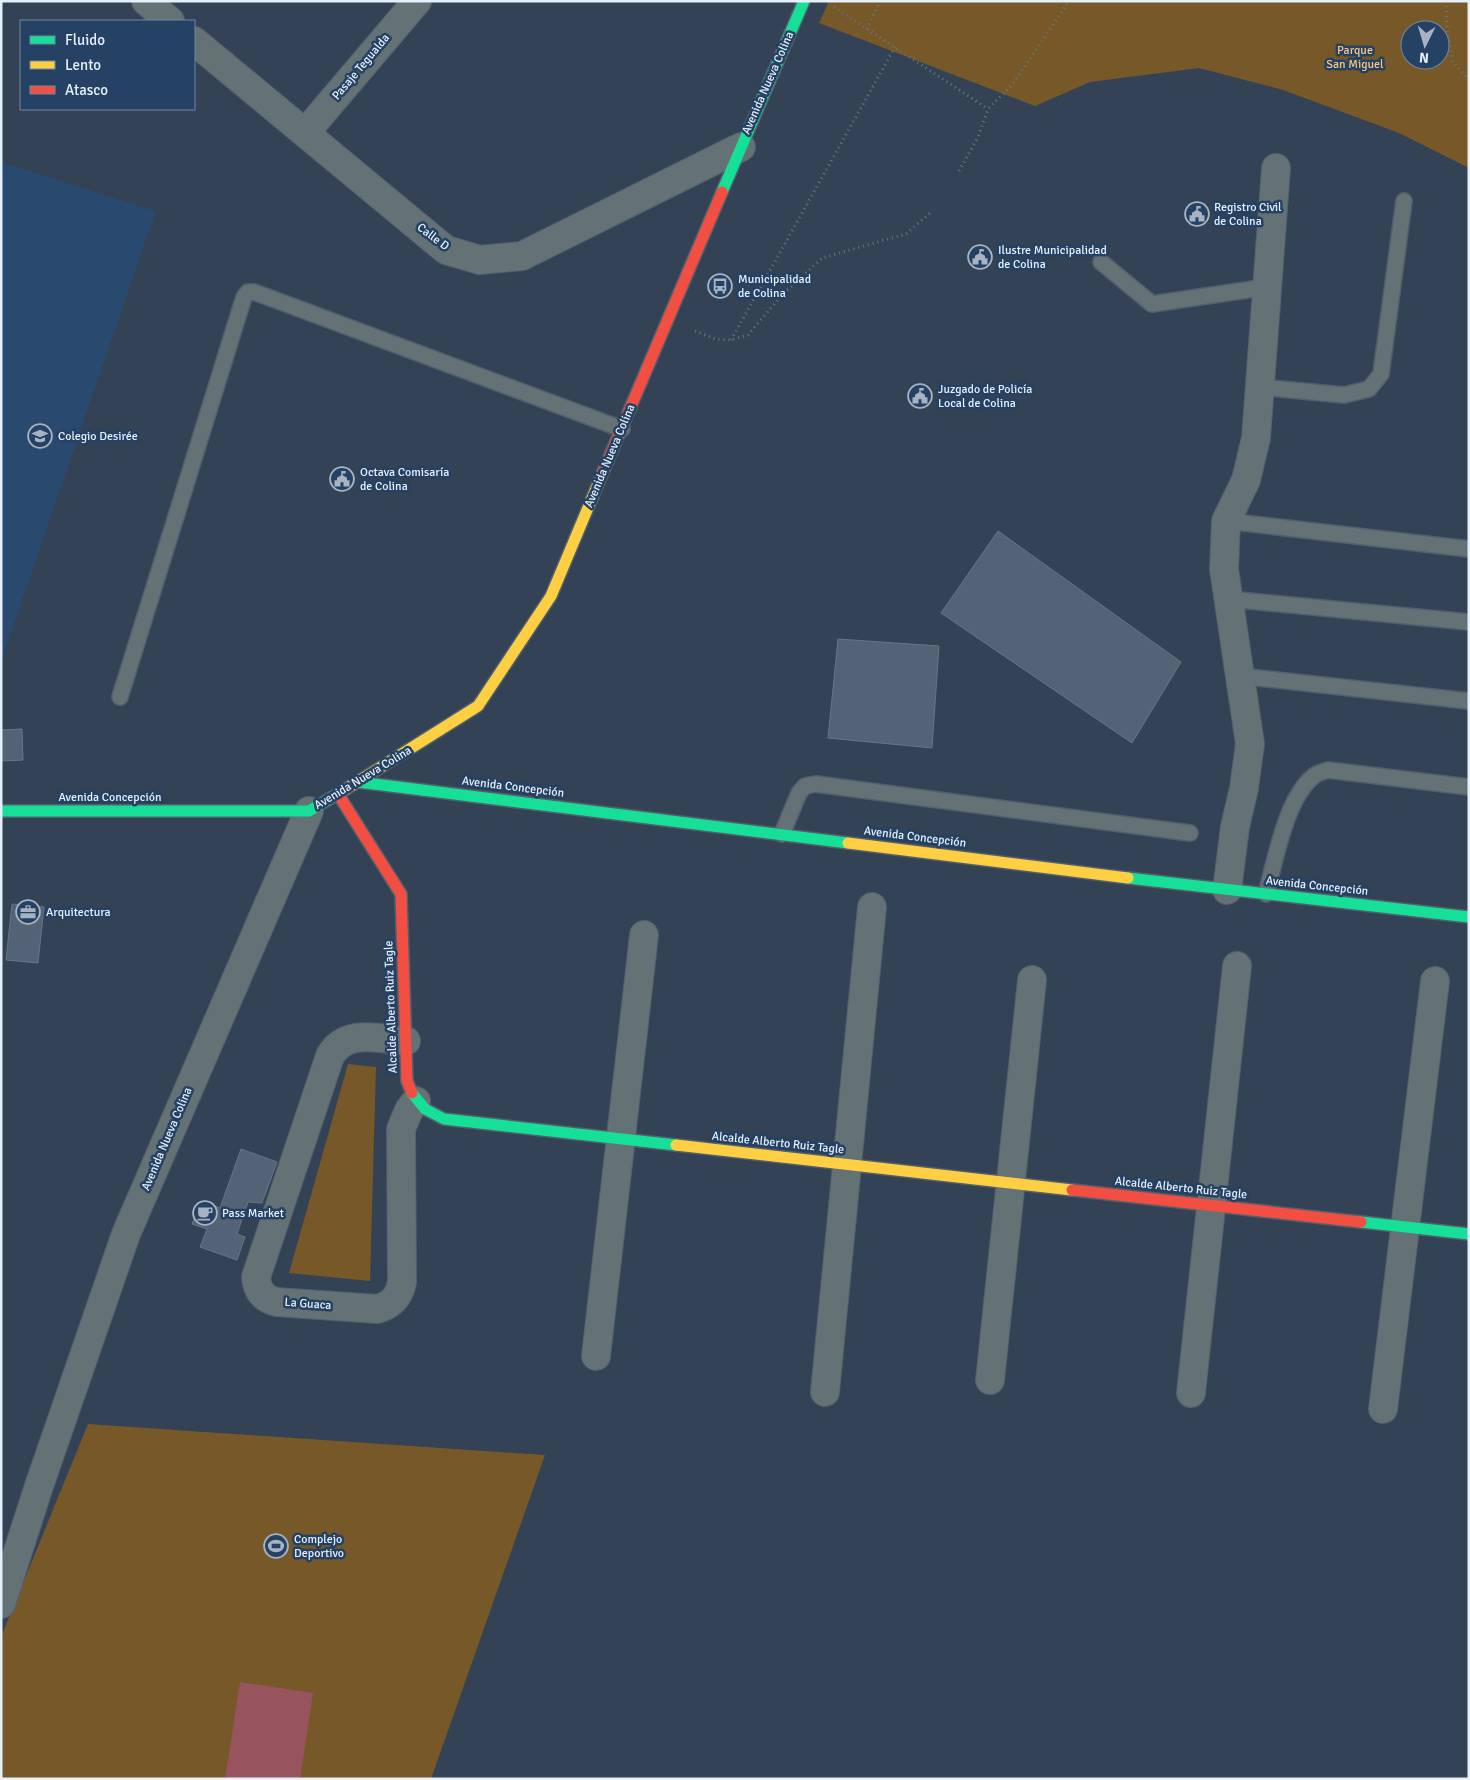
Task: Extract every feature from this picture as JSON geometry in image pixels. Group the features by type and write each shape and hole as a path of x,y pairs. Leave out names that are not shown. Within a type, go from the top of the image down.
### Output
{"street":[{"name":"Pasaje Tegualda","path":"305,133 417,1"},
{"name":"Avenida Nueva Colina","path":"1,1604 39,1486 126,1234 309,811 478,706 551,596 804,1"},
{"path":"149,2 169,20"},
{"name":"Calle D","path":"195,42 446,250 480,260 522,256 741,147"},
{"path":"1227,890 1235,827 1244,788 1250,744 1224,569 1226,521 1246,480 1256,438 1276,168"},
{"name":"Avenida Concepción","path":"358,782 1227,890 1469,917"},
{"name":"Alcalde Alberto Ruiz Tagle","path":"338,794 401,894 406,1081 416,1101 424,1109 444,1119 1469,1234"},
{"name":"Avenida Concepción","path":"1,811 309,811"},
{"path":"825,1392 872,907"},
{"path":"596,1356 644,935"},
{"path":"1191,1393 1237,966"},
{"path":"990,1380 1032,980"},
{"path":"1383,1409 1435,981"},
{"name":"La Guaca","path":"406,1041 358,1038 342,1042 330,1056 256,1277 257,1284 264,1297 277,1302 377,1309 394,1301 400,1292 402,1282 401,1128 409,1110 416,1101"}],"lane":[{"path":"1260,387 1344,395 1369,389 1375,382 1381,374 1404,202"},
{"path":"1101,262 1152,304 1267,287"},
{"path":"120,697 244,297 248,292 254,292 622,429"},
{"path":"1226,521 1469,549"},
{"path":"1228,599 1469,622"},
{"path":"1240,676 1469,701"},
{"path":"1266,894 1289,813 1300,792 1314,776 1328,770 1469,786"},
{"path":"782,834 800,793 806,786 816,784 1190,833"}],"path":[{"path":"867,29 880,1"},
{"path":"959,170 978,136 988,109 1012,85 1069,1"},
{"path":"1446,1 1447,28 1453,62 1469,80"},
{"path":"832,6 988,109"},
{"path":"731,340 895,48"},
{"path":"668,320 715,340 731,340 748,336 782,295 822,258 906,234 930,213"}],"shaded area":[{"name":"Colegio Desirée","path":"1,162 156,211 1,662"},
{"path":"240,1682 313,1693 300,1779 225,1779"}],"green space":[{"name":"Parque San Miguel","path":"829,1 1469,1 1469,168 1399,133 1283,90 1199,68 1090,82 1035,106 819,23"},
{"path":"348,1064 376,1067 370,1281 289,1273"},
{"name":"Complejo Deportivo","path":"88,1424 545,1455 431,1779 1,1779 1,1637"}],"building":[{"path":"998,531 1181,662 1132,743 941,613"},
{"path":"838,639 939,646 932,748 828,738"},
{"path":"22,729 23,760 1,761 1,730"},
{"path":"12,904 44,907 38,963 6,960"},
{"path":"241,1149 277,1162 262,1203 248,1202 237,1234 245,1237 237,1260 200,1247 207,1229 192,1224 201,1201 220,1208"}],"traffic: fast":[{"path":"722,192 804,1"},
{"path":"358,782 848,843"},
{"path":"1,811 309,811 346,789"},
{"path":"1128,878 1469,917"},
{"path":"412,1093 425,1109 444,1119 676,1145"},
{"path":"1361,1222 1469,1234"}],"traffic: slow":[{"path":"346,789 478,706 551,596 603,472"},
{"path":"848,843 1128,878"},
{"path":"676,1145 1072,1190"}],"traffic: jam":[{"path":"603,472 722,192"},
{"path":"338,794 401,894 407,1081 412,1093"},
{"path":"1072,1190 1361,1222"}],"place":[{"name":"Registro Civil de Colina","path":"1197,214"},
{"name":"Ilustre Municipalidad de Colina","path":"980,257"},
{"name":"Municipalidad de Colina","path":"720,286"},
{"name":"Juzgado de Policía Local de Colina","path":"920,396"},
{"name":"Colegio Desirée","path":"40,436"},
{"name":"Octava Comisaría de Colina","path":"342,479"},
{"name":"Arquitectura","path":"28,912"},
{"name":"Pass Market","path":"205,1213"},
{"name":"Complejo Deportivo","path":"276,1546"}]}
